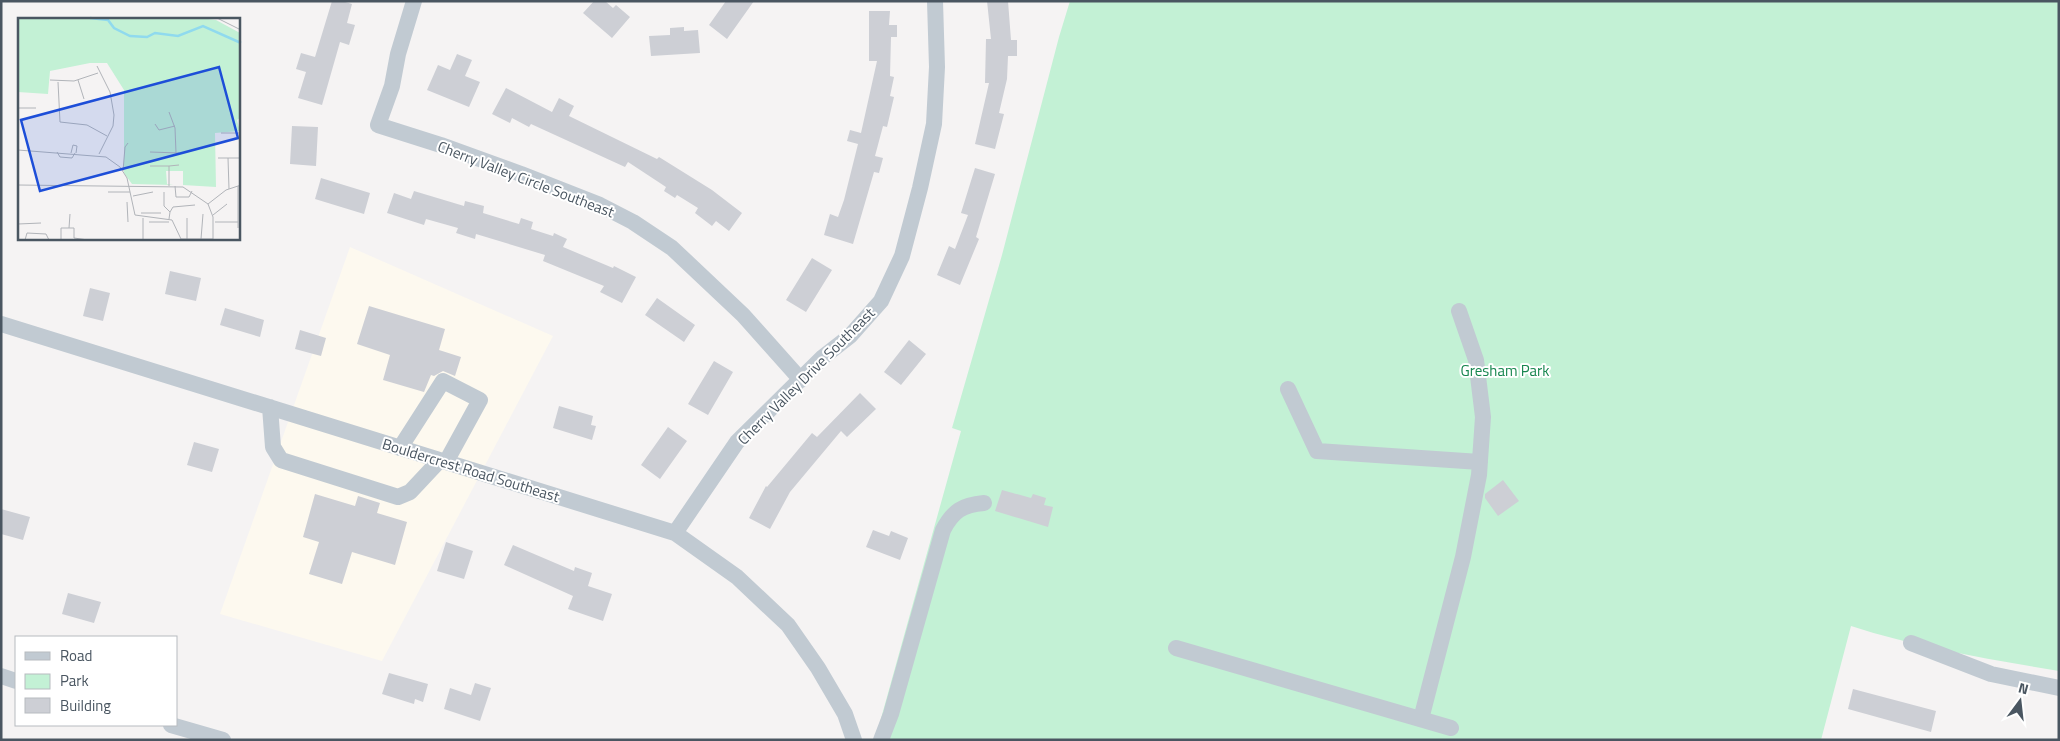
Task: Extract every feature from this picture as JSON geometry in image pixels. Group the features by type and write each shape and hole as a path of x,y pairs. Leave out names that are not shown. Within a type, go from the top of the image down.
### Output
{"street":[{"name":"Cherry Valley Circle Southeast","path":"414,1 398,54 392,86 378,125 441,145 521,174 600,205 633,222 672,248 743,315 800,380"},
{"name":"Cherry Valley Drive Southeast","path":"675,533 738,442 824,357 850,336 881,301 902,256 934,124 936,66 935,1"},
{"path":"1422,719 1463,558 1480,462 1483,417 1476,360 1459,311"},
{"name":"Bouldercrest Road Southeast","path":"1,324 675,533 737,577 788,625 818,668 845,714 854,740"},
{"path":"270,407 273,447 281,460 398,497 410,492 443,461 480,400 443,381 400,448"},
{"path":"1288,389 1317,451 1480,462"},
{"path":"881,740 891,714 943,530 950,518 961,508 970,504 984,503"},
{"path":"1911,643 1991,674 2059,688"},
{"path":"1176,648 1451,728"},
{"path":"1,676 15,681"},
{"path":"174,726 223,740"}],"shaded area":[{"path":"350,247 553,336 382,661 220,614"}],"green space":[{"name":"Gresham Park","path":"1070,1 2059,1 2059,671 1928,647 1851,626 1821,740 875,740 961,431 952,428 1002,255"}],"building":[{"path":"332,1 352,4 347,23 355,25 349,45 340,42 322,105 298,98 306,72 296,69 301,53 315,57"},
{"path":"594,1 605,1 613,8 616,5 630,17 612,38 583,13"},
{"path":"726,1 754,1 727,39 709,25"},
{"path":"987,1 1008,1 1011,40 1017,40 1017,56 1008,56 1007,79 999,113 1004,114 995,149 975,144 989,83 985,83 986,39 991,39"},
{"path":"869,11 890,11 889,25 897,25 897,37 891,37 890,76 894,77 890,96 894,97 887,127 883,126 875,156 883,158 879,173 874,172 853,244 824,235 830,214 838,217 844,200 858,144 847,141 850,130 861,133 877,61 869,61"},
{"path":"684,27 684,31 698,30 700,53 651,56 649,36 670,35 670,28"},
{"path":"457,54 472,60 465,76 480,82 469,107 427,90 438,65 450,70"},
{"path":"506,88 552,112 559,98 574,106 569,116 657,159 659,157 712,190 742,213 729,231 716,221 712,226 695,213 698,208 677,195 675,198 664,191 666,187 628,162 625,167 531,124 529,127 512,118 510,123 492,114"},
{"path":"292,126 318,127 316,166 290,164"},
{"path":"975,168 995,174 976,237 979,239 960,285 937,275 949,246 955,249 968,215 961,213"},
{"path":"321,178 370,193 364,214 315,199"},
{"path":"414,191 464,206 465,201 484,206 483,213 519,224 521,218 533,222 531,229 553,236 554,233 567,239 563,247 613,268 614,266 636,277 622,303 600,292 604,286 543,261 545,255 476,234 475,239 456,233 458,228 426,219 424,225 387,213 394,193 411,199"},
{"path":"812,258 832,270 806,312 786,300"},
{"path":"170,271 201,278 196,301 165,294"},
{"path":"90,288 110,293 103,321 83,316"},
{"path":"657,298 695,325 684,342 645,315"},
{"path":"369,306 445,329 439,350 461,357 455,376 443,371 434,376 431,375 424,392 383,380 390,355 357,344"},
{"path":"225,308 264,320 260,337 220,325"},
{"path":"300,330 326,338 321,356 295,349"},
{"path":"909,340 926,354 901,385 884,372"},
{"path":"714,361 733,372 708,415 688,404"},
{"path":"860,393 876,409 847,437 841,431 790,492 770,529 749,518 766,486 812,433 817,437"},
{"path":"559,406 593,416 591,425 596,426 592,440 553,428"},
{"path":"668,427 687,441 660,479 641,465"},
{"path":"194,442 219,449 212,472 187,465"},
{"path":"1503,480 1519,501 1498,516 1485,498 1485,494"},
{"path":"1002,490 1031,498 1033,494 1046,498 1044,505 1053,507 1048,527 995,511"},
{"path":"315,494 355,506 358,496 380,503 377,513 407,522 395,565 352,552 342,584 309,574 319,542 303,537"},
{"path":"1,509 30,517 23,540 1,534"},
{"path":"873,530 889,536 891,531 908,538 900,560 866,547"},
{"path":"446,542 473,551 464,579 437,571"},
{"path":"513,545 574,571 575,567 592,573 588,586 612,594 603,621 568,609 573,596 504,565"},
{"path":"68,593 101,602 94,623 62,614"},
{"path":"389,673 428,684 423,702 415,699 414,704 382,694"},
{"path":"475,683 491,688 480,721 444,709 450,688 471,695"},
{"path":"1853,689 1936,711 1931,732 1848,709"}]}
